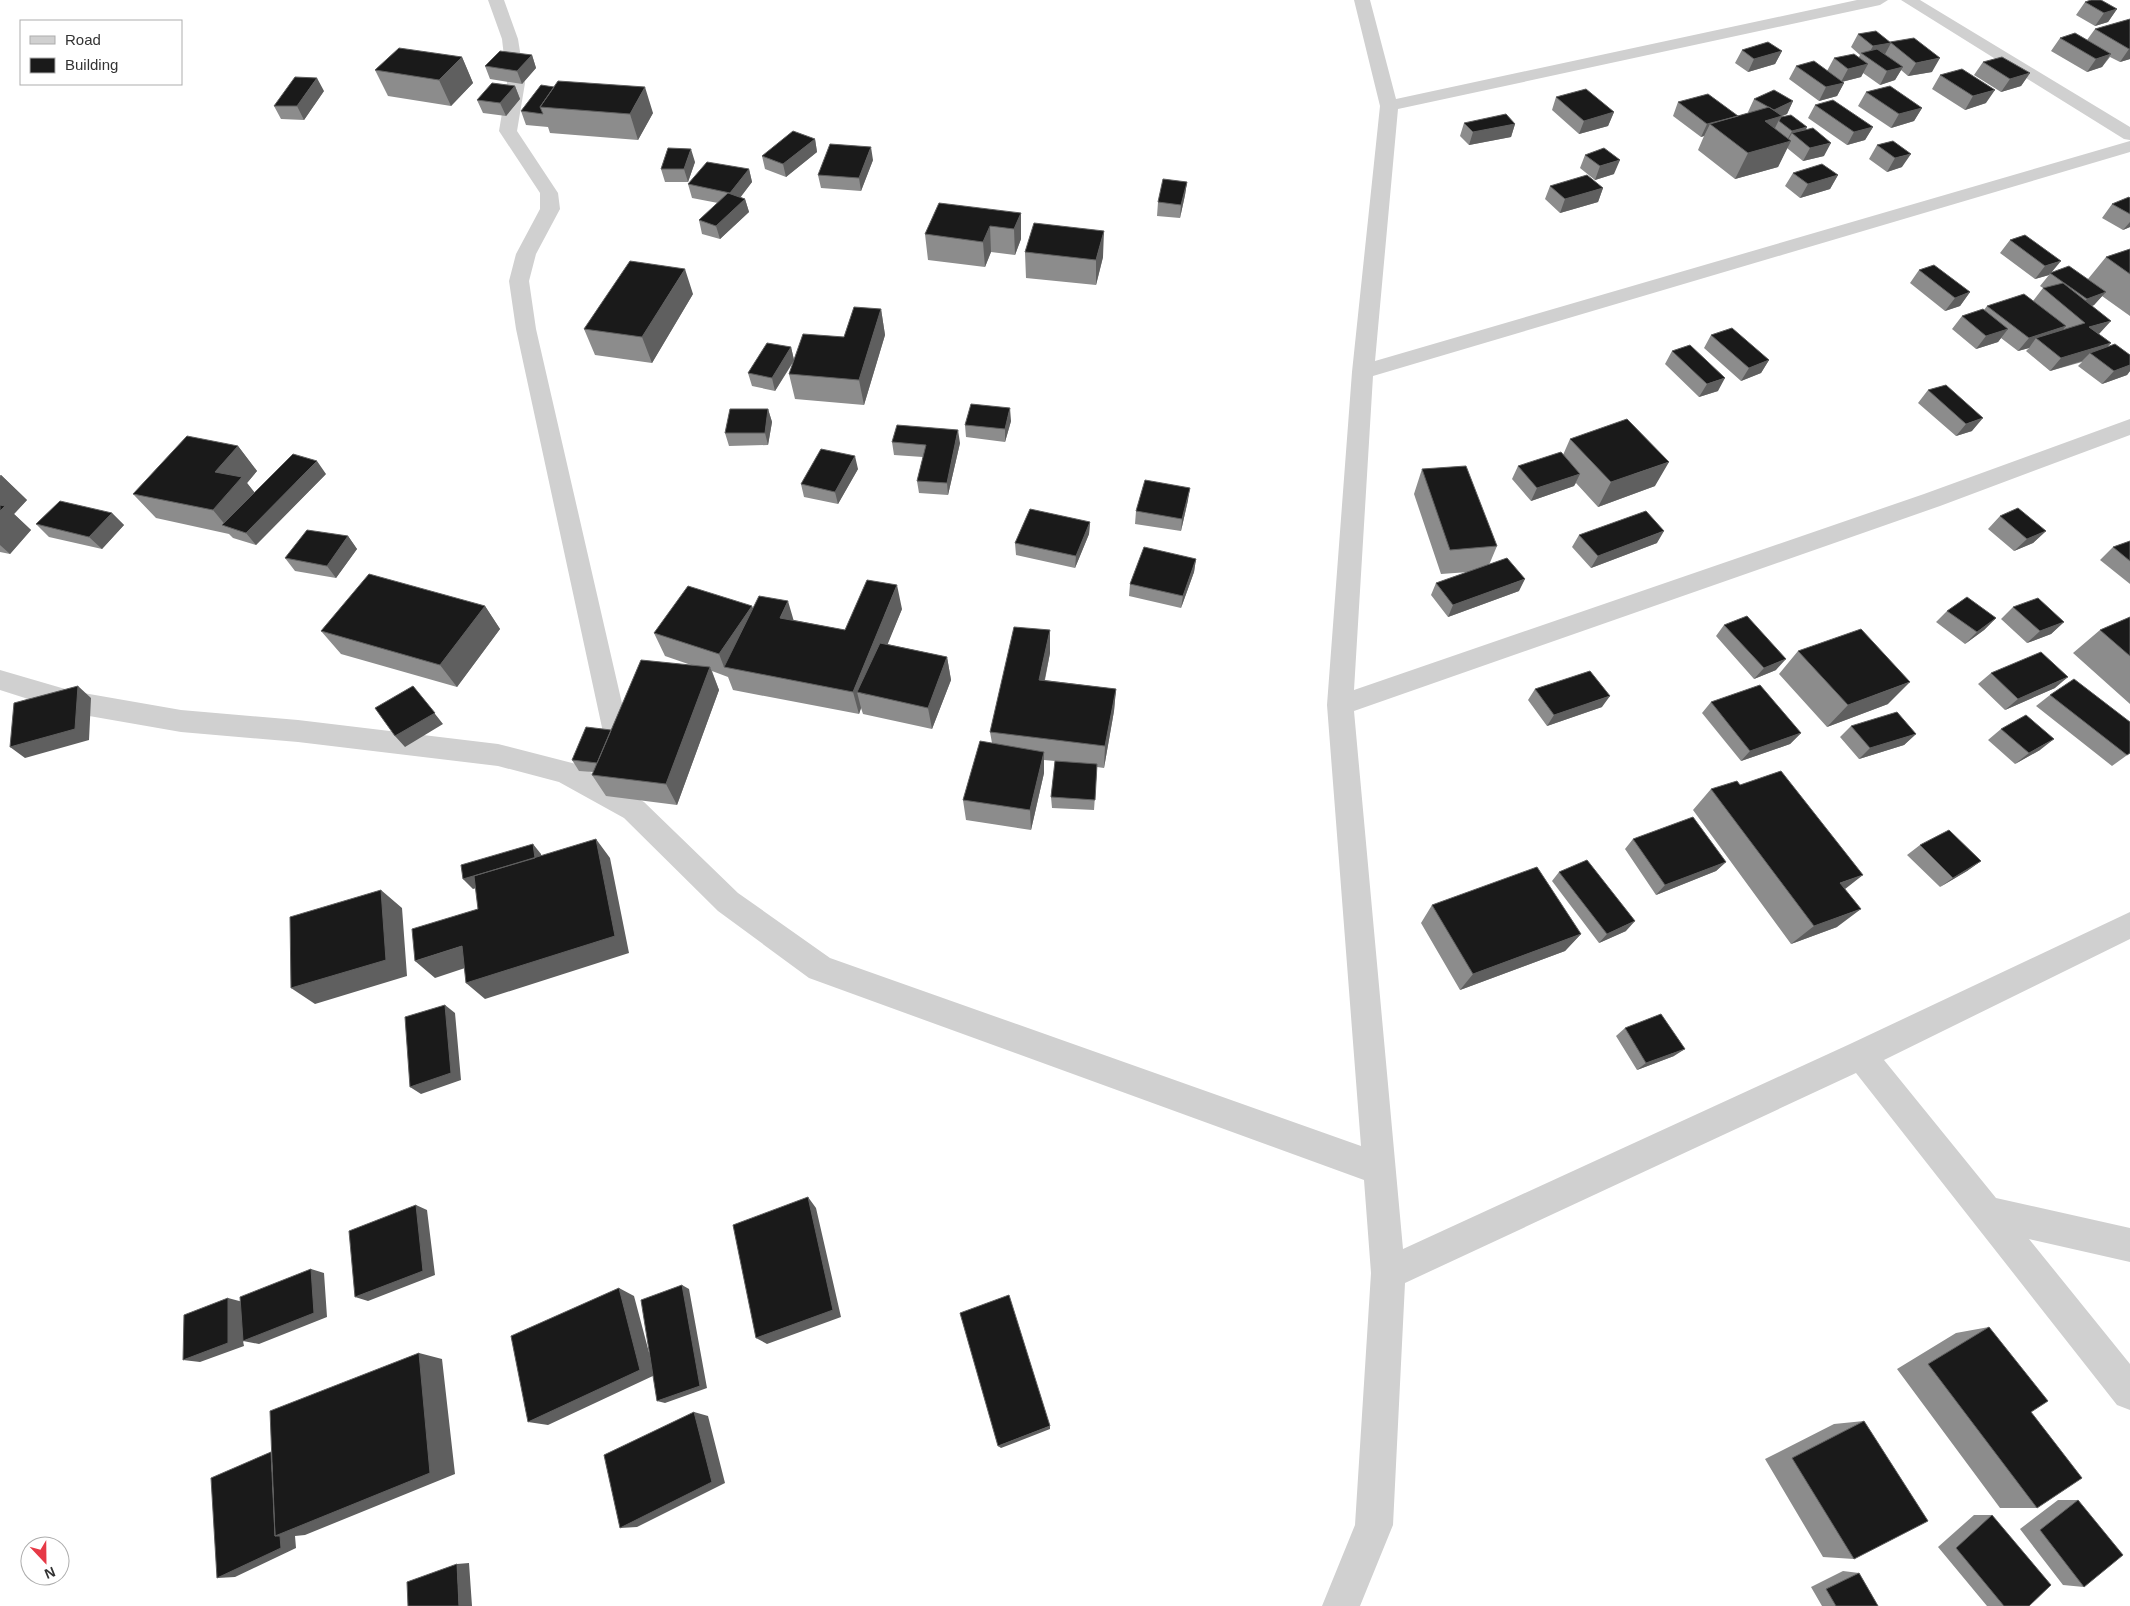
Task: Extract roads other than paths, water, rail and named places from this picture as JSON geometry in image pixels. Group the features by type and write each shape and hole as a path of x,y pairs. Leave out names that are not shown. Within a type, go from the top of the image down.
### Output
{"street":[{"path":"496,0 510,39 516,83 508,131 549,193 550,209 526,254 519,281 526,329 634,810"},
{"path":"1340,1606 1374,1525 1388,1274 1340,704 1363,372 1389,106 1362,0"},
{"path":"1389,106 1880,0"},
{"path":"1909,0 2130,135"},
{"path":"1363,372 2130,146"},
{"path":"1340,704 1932,500 2130,427"},
{"path":"0,680 72,702 181,721 298,731 498,755 566,772 634,810 728,902 820,968 1379,1169"},
{"path":"1388,1274 1861,1055 2130,925"},
{"path":"1861,1055 2130,1392"},
{"path":"1986,1212 2130,1245"}]}
